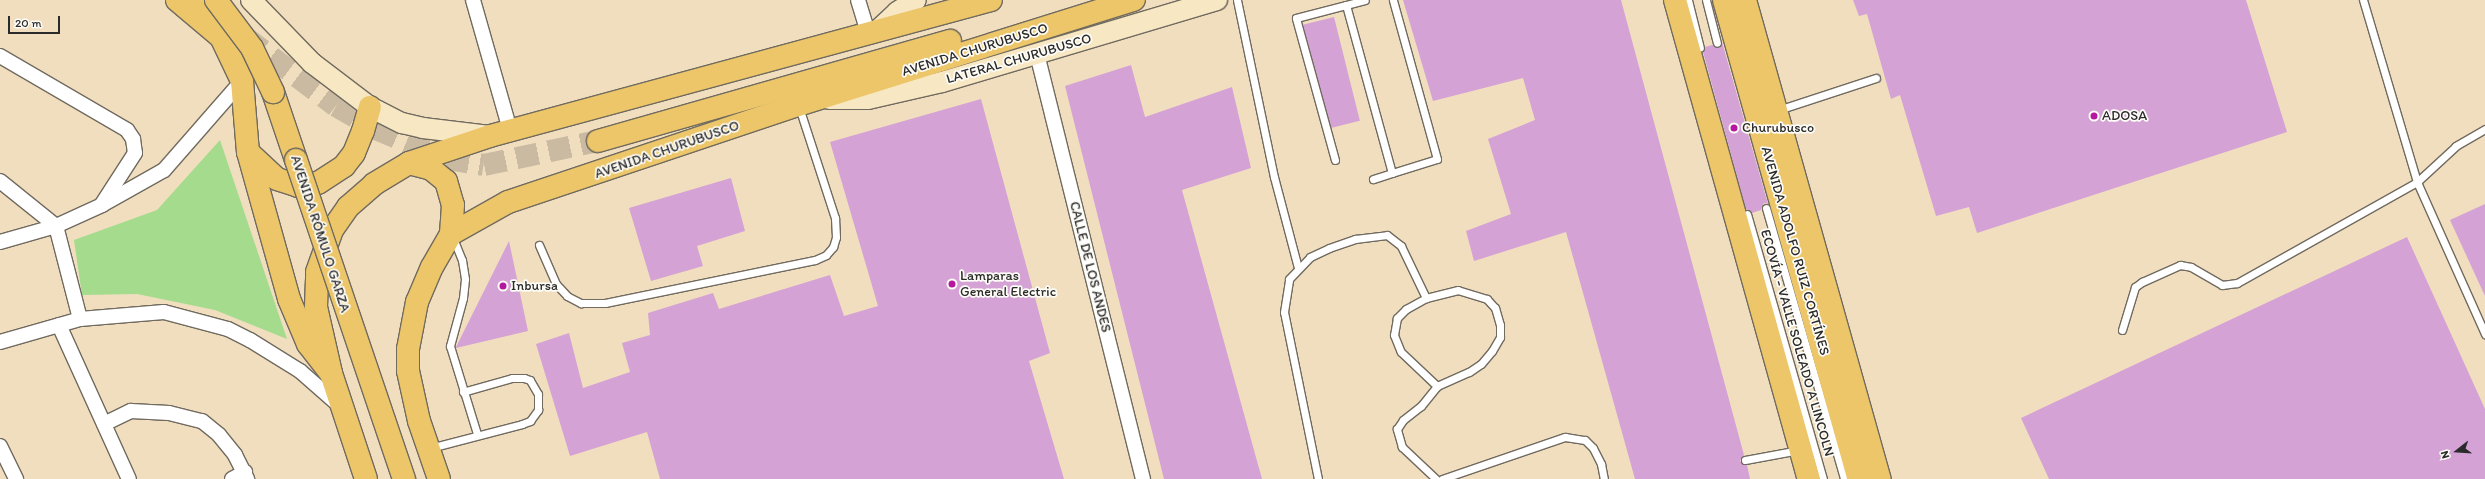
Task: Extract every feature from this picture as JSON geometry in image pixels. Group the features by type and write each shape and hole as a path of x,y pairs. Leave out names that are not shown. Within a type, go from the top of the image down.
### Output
{"main road":[{"path":"177,0 221,37 242,81 248,152 299,327 308,344 331,373"},
{"name":"AVENIDA RÓMULO GARZA","path":"202,0 219,10 252,48 273,92 404,479"},
{"path":"366,479 331,373 316,307 317,272 332,230 348,207 374,184 408,163 510,130 990,0"},
{"name":"AVENIDA CHURUBUSCO","path":"439,479 430,448 419,421 408,371 408,349 417,302 432,267 452,234 508,202 798,105 1134,0"},
{"path":"1675,0 1809,479"},
{"name":"AVENIDA ADOLFO RUIZ CORTÍNES","path":"1724,0 1859,479"},
{"path":"1746,0 1880,479"},
{"path":"598,141 952,41 976,37 1005,40"},
{"path":"248,152 277,179 298,186 318,183 344,166 354,153 363,131 370,107"},
{"path":"408,163 431,169 446,182 453,205 452,234"}],"street":[{"path":"251,0 312,63 370,107 402,122 423,128 490,136"},
{"path":"472,0 510,130"},
{"path":"858,0 873,32 897,12 916,0"},
{"name":"LATERAL CHURUBUSCO","path":"819,99 868,99 942,82 1217,0"},
{"name":"CALLE DE LOS ANDES","path":"1037,54 1143,479"},
{"path":"0,56 127,130 135,153 102,205"},
{"path":"0,242 56,226 102,205 164,170 242,81"},
{"path":"0,181 56,226 80,319"},
{"path":"0,342 80,319 164,312 228,329 276,354 300,371 344,409"},
{"path":"59,325 129,479"},
{"path":"104,424 131,411 169,413 202,421 220,435 246,475 232,479"},
{"path":"0,446 16,479"}],"lane":[{"path":"1237,0 1274,177 1298,268"},
{"path":"1335,160 1296,18 1365,0"},
{"path":"1373,178 1437,159 1393,0"},
{"path":"1688,0 1700,48"},
{"path":"1706,0 1717,43"},
{"path":"2364,0 2417,182 2485,334"},
{"path":"1346,5 1392,173"},
{"path":"1776,110 1876,78"},
{"path":"539,245 556,284 567,296 587,303 605,303 814,260 826,255 833,247 836,237 835,218 798,105"},
{"path":"2122,330 2135,288 2142,282 2180,265 2191,267 2222,285 2237,283 2417,182 2456,146 2485,129"},
{"path":"1766,208 1844,479"},
{"name":"ECOVÍA - VALLE SOLEADO A LINCOLN","path":"1747,214 1823,479"},
{"path":"452,234 462,260 465,279 464,298 450,346 477,434"},
{"path":"1318,479 1284,312 1289,279 1310,257 1355,239 1387,235 1401,246 1426,298"},
{"path":"1436,479 1402,447 1397,435 1399,424 1420,406 1438,386 1481,364 1500,337 1500,325 1495,308 1487,299 1469,291 1458,290 1426,298 1406,309 1397,318 1394,335 1401,352 1409,362 1438,386"},
{"path":"430,448 477,434 530,421 538,410 538,394 530,380 524,378 512,378 463,392"},
{"path":"1442,479 1565,437 1585,440 1593,448 1601,464 1604,479"},
{"path":"1745,460 1801,450"}],"green space":[{"path":"220,140 287,339 215,310 137,294 82,295 74,240 157,210"}],"building":[{"path":"1403,0 1621,0 1744,455 1740,461 1747,465 1750,479 1635,479 1566,232 1474,261 1466,231 1511,214 1488,139 1535,120 1523,78 1433,101"},
{"name":"ADOSA","path":"1853,0 2246,0 2287,132 1977,233 1969,207 1936,216 1900,95 1891,99 1867,14 1859,16"},
{"path":"1334,17 1360,121 1329,129 1303,25"},
{"name":"Churubusco","path":"1722,42 1768,204 1764,203 1761,210 1752,213 1746,209 1703,52 1705,47 1712,45 1719,48"},
{"path":"1131,65 1145,117 1232,87 1251,168 1182,190 1262,479 1164,479 1065,86"},
{"name":"Lamparas General Electric","path":"981,99 1050,353 1029,361 1064,479 660,479 647,432 570,456 536,344 569,333 583,388 630,372 622,343 650,335 648,313 713,293 719,309 830,275 844,316 878,306 830,142"},
{"path":"731,178 745,231 697,246 703,266 651,281 629,208"},
{"path":"2485,204 2485,296 2450,220"},
{"path":"2407,237 2485,409 2485,479 2049,479 2021,418"},
{"name":"Inbursa","path":"509,241 528,331 456,348 456,347"}],"tunnel":[{"path":"245,37 336,106 376,129 447,159 484,165 598,141"}],"place":[{"name":"ADOSA","path":"2094,116"},
{"name":"Churubusco","path":"1734,128"},
{"name":"Lamparas General Electric","path":"952,284"},
{"name":"Inbursa","path":"503,286"}]}
